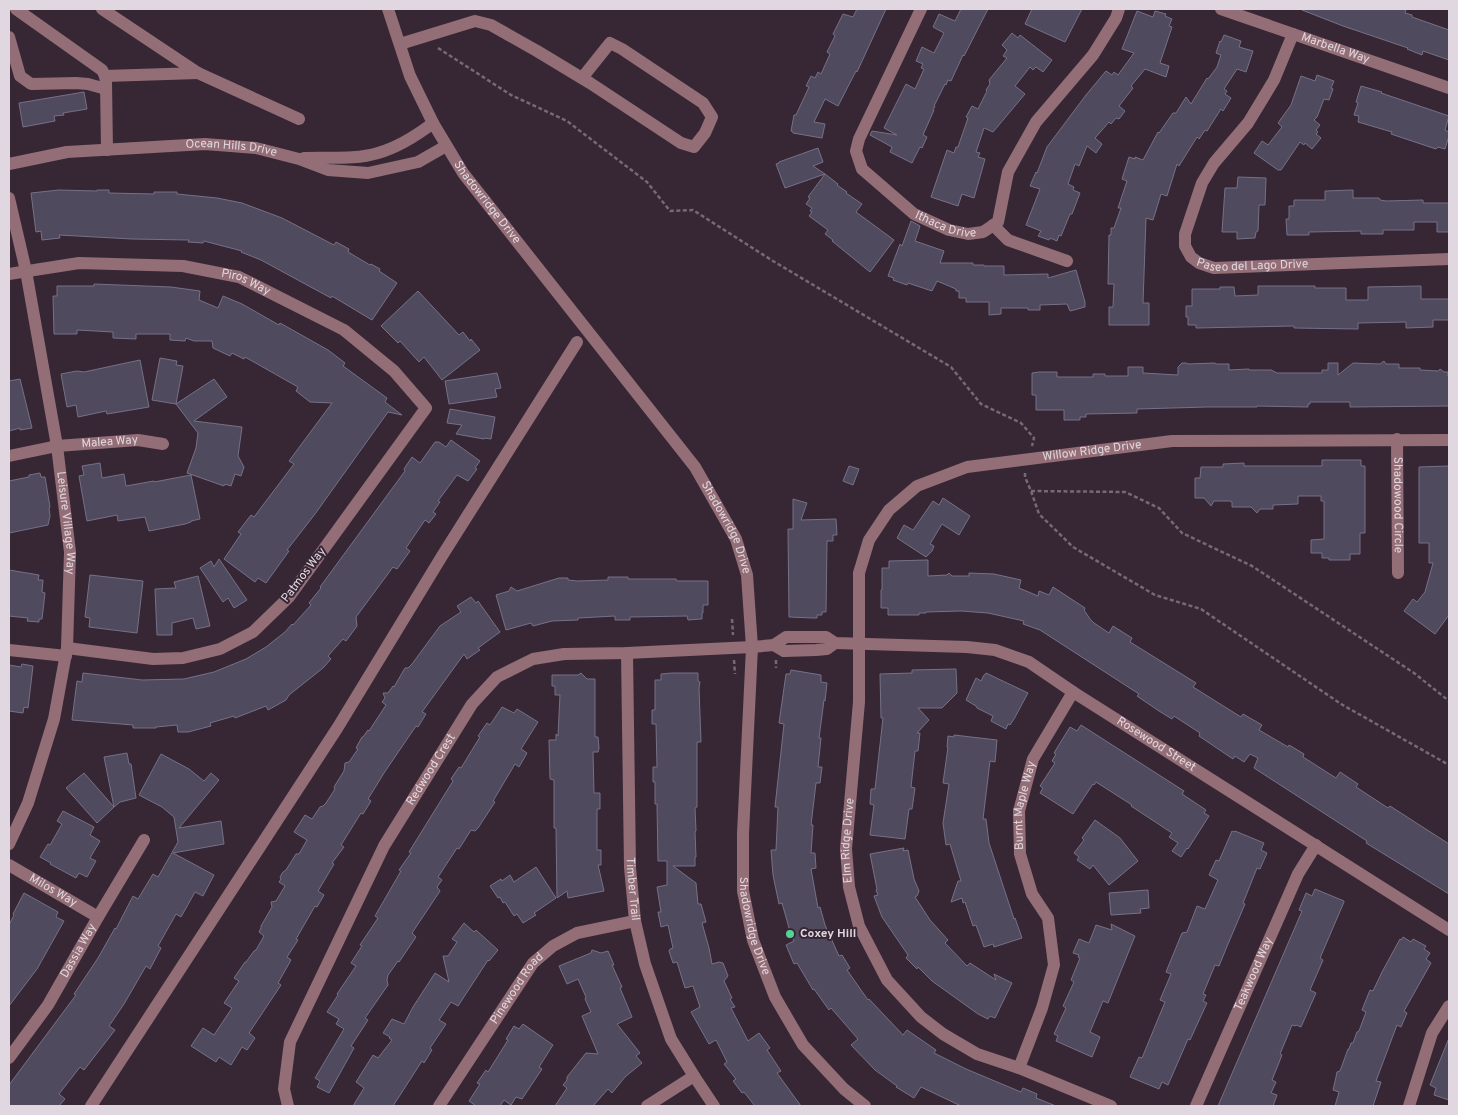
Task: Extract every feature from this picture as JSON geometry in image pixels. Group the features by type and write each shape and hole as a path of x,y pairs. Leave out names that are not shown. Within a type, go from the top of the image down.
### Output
{"street":[{"path":"16,9 102,70 105,76 106,89 107,150"},
{"path":"102,9 198,73 299,119"},
{"name":"Shadowridge Drive","path":"388,9 410,76 433,123 463,173 695,467 736,539 747,575 752,647 742,834 742,891 753,940 775,996 803,1045 844,1089 866,1106"},
{"name":"Ithaca Drive","path":"921,9 859,139 856,151 862,169 914,214 949,230 968,234 983,232 998,222 1008,172 1036,122 1092,55 1120,9"},
{"name":"Marbella Way","path":"1221,9 1449,88"},
{"path":"400,44 475,21 491,25 538,51 681,143 694,147 705,133 712,117 703,103 610,43 582,78"},
{"name":"Paseo del Lago Drive","path":"1293,34 1274,80 1248,123 1214,163 1202,183 1186,234 1186,246 1192,257 1199,264 1214,268 1449,259"},
{"path":"9,37 20,76 31,84 76,83 106,89"},
{"path":"105,76 198,73"},
{"path":"299,158 363,156 378,153 406,142 433,123"},
{"name":"Ocean Hills Drive","path":"9,164 68,152 205,144 256,148 299,158 328,170 368,174 418,162 446,146"},
{"path":"363,156 368,174"},
{"name":"Leisure Village Way","path":"9,198 26,271 57,446 70,552 67,652 54,719 28,803 9,844"},
{"path":"993,226 1008,240 1067,261"},
{"name":"Piros Way","path":"9,274 79,264 183,266 239,278 344,330 394,371 426,408"},
{"path":"91,1106 338,727 442,556 577,342"},
{"name":"Patmos Way","path":"9,650 67,652 153,659 183,658 220,649 254,632 289,597 426,408"},
{"name":"Shadowood Circle","path":"1397,439 1398,573"},
{"name":"Malea Way","path":"9,456 57,446 138,440 164,444"},
{"name":"Willow Ridge Drive","path":"859,644 859,574 870,540 889,510 917,486 967,467 1172,441 1449,440"},
{"name":"Rosewood Street","path":"752,647 774,645 784,651 826,650 835,643 967,647 995,650 1029,662 1073,692 1449,930"},
{"name":"Elm Ridge Drive","path":"859,644 859,702 846,849 849,887 859,926 887,980 921,1017 943,1034 977,1054 1019,1068 1111,1106"},
{"name":"Redwood Crest","path":"288,1106 284,1089 290,1042 384,846 472,704 497,677 533,659 564,654 752,647"},
{"name":"Timber Trail","path":"627,653 630,867 635,921 645,964 672,1039 714,1106"},
{"name":"Burnt Maple Way","path":"1019,1068 1042,1008 1054,965 1048,918 1032,894 1020,854 1019,811 1034,758 1073,692"},
{"name":"Dassia Way","path":"9,1058 48,1005 144,840"},
{"name":"Teakwood Way","path":"1196,1106 1298,874 1316,845"},
{"name":"Milos Way","path":"9,865 98,917"},
{"name":"Pinewood Road","path":"439,1106 533,963 553,946 577,934 635,921"},
{"path":"1408,1106 1432,1033 1449,1006"},
{"path":"647,1106 694,1076"}],"path":[{"path":"438,48 511,95 566,122 647,182 670,211 693,210 773,261 951,368 981,404 1021,423 1034,438 1025,477 1038,514 1073,547 1155,595 1200,609 1341,704 1449,765"},
{"path":"1031,491 1125,492 1158,508 1182,534 1252,566 1414,673 1449,701"}],"building":[{"path":"857,9 886,9 857,72 838,106 825,99 814,122 825,124 822,138 793,133 791,131 794,115 796,115 809,87 806,86 811,76 815,78 818,72 821,74 830,54 827,52 835,36 833,34 843,14 853,17"},
{"path":"961,9 988,9 951,81 948,80 945,84 934,106 923,135 927,137 912,163 890,152 892,147 870,135 872,131 897,135 884,128 906,84 915,89 924,69 921,68 923,64 916,61 922,47 934,53 944,33 933,27 939,14 955,21"},
{"path":"1032,9 1082,9 1065,42 1025,24"},
{"path":"1302,9 1406,9 1405,13 1412,15 1412,17 1449,30 1449,60 1423,51 1422,55 1408,48 1343,26"},
{"path":"1137,11 1153,17 1155,11 1166,14 1165,16 1172,19 1169,26 1172,27 1160,63 1169,66 1166,77 1145,69 1131,86 1133,88 1119,106 1125,111 1119,119 1116,118 1111,124 1109,122 1095,138 1102,144 1096,153 1087,146 1079,166 1075,164 1068,184 1074,187 1073,190 1080,193 1061,236 1059,235 1057,241 1038,236 1041,231 1026,225 1040,189 1030,186 1047,147 1106,71 1112,75 1114,72 1118,75 1134,53 1122,49"},
{"path":"1012,33 1018,38 1020,35 1052,60 1043,72 1036,67 1033,70 1030,67 1015,86 1025,94 993,132 984,128 976,152 980,153 978,157 985,159 974,198 962,194 958,206 931,197 947,150 954,153 956,147 958,147 968,118 966,117 972,106 978,109 990,84 989,80 1007,58 1003,56 1007,50 1002,45"},
{"path":"1224,35 1241,41 1239,47 1253,51 1246,72 1237,69 1224,89 1227,91 1225,94 1231,98 1223,111 1221,109 1207,131 1205,130 1199,139 1197,137 1179,166 1177,164 1167,196 1161,194 1153,220 1146,218 1143,303 1149,303 1149,325 1109,325 1109,307 1113,307 1114,284 1108,284 1109,235 1111,235 1111,228 1114,228 1121,208 1118,208 1127,181 1122,179 1129,157 1143,160 1158,132 1173,113 1176,113 1186,97 1191,104 1207,78 1217,67 1221,55 1216,53"},
{"path":"1317,75 1334,81 1329,100 1324,99 1314,120 1320,125 1316,130 1318,132 1316,134 1321,138 1312,149 1305,143 1304,145 1300,142 1281,170 1278,170 1254,153 1262,141 1268,145 1282,127 1278,123 1291,105 1301,76 1315,81"},
{"path":"1361,86 1449,116 1445,130 1449,132 1449,136 1445,149 1438,147 1436,149 1391,134 1392,132 1358,122 1359,116 1354,115"},
{"path":"84,92 87,109 54,116 55,121 23,127 19,103"},
{"path":"818,148 823,162 813,166 825,174 785,188 776,164"},
{"path":"825,174 846,193 862,204 856,212 894,240 870,272 832,241 825,234 828,230 809,216 812,208 806,204 810,198 808,197"},
{"path":"1238,177 1266,178 1265,205 1259,205 1258,231 1255,238 1237,239 1237,232 1222,232 1225,188 1237,188"},
{"path":"59,190 109,190 109,193 154,194 154,192 177,192 177,194 217,198 242,203 282,218 334,245 336,242 349,249 348,252 380,269 379,271 397,283 372,320 332,296 331,298 242,251 204,241 203,243 188,242 189,240 59,235 60,238 42,240 41,231 36,232 31,193"},
{"path":"1353,190 1353,198 1379,198 1386,201 1423,200 1423,203 1449,203 1449,232 1437,232 1437,222 1414,222 1414,230 1383,230 1383,234 1361,234 1361,231 1309,232 1309,235 1287,235 1286,219 1289,219 1289,206 1294,206 1294,200 1325,200 1325,191"},
{"path":"911,221 920,226 915,241 944,251 940,263 973,263 973,265 1004,266 1004,275 1048,274 1048,278 1076,270 1085,307 1070,311 1067,304 1040,305 1040,310 1001,308 1001,314 989,315 989,302 966,302 966,298 959,298 959,291 937,281 932,291 893,280 894,278 888,276"},
{"path":"94,284 171,287 200,291 199,300 218,308 223,296 242,304 328,350 345,363 343,366 387,398 385,402 402,415 388,412 287,550 289,551 266,583 258,578 255,582 224,559 241,534 238,532 251,515 254,517 294,464 289,461 332,403 310,402 296,391 298,387 245,357 244,359 232,353 230,356 213,348 212,341 194,341 186,338 185,341 170,340 170,334 136,334 136,339 113,338 113,332 77,330 77,334 54,334 53,296 57,296 57,286 94,286"},
{"path":"1258,286 1346,288 1346,300 1368,300 1368,287 1421,286 1421,299 1449,299 1449,320 1433,320 1433,327 1406,328 1406,322 1358,323 1358,329 1294,328 1294,326 1196,328 1196,325 1188,325 1186,306 1192,306 1192,289 1234,287 1235,296 1258,295"},
{"path":"418,291 459,335 463,332 480,350 442,380 424,357 419,362 400,341 398,343 381,326"},
{"path":"160,358 177,361 176,365 183,366 176,404 152,400"},
{"path":"140,360 149,407 107,414 106,411 78,417 76,405 67,407 61,374 77,371 84,372"},
{"path":"1384,361 1386,364 1399,364 1399,368 1420,368 1420,370 1438,371 1440,369 1448,372 1449,406 1350,407 1350,402 1310,402 1308,407 1257,406 1137,409 1137,413 1086,414 1086,417 1080,417 1080,420 1064,420 1064,410 1036,410 1036,395 1032,395 1032,373 1039,372 1057,372 1057,377 1093,377 1093,374 1128,376 1128,367 1143,367 1143,373 1178,375 1178,367 1182,363 1215,363 1229,364 1229,370 1249,369 1271,370 1277,373 1322,373 1322,370 1328,370 1328,363 1338,363 1338,375 1353,363 1380,364"},
{"path":"497,373 501,388 495,389 497,397 449,404 445,381"},
{"path":"20,379 32,428 20,430 20,428 9,431 9,381"},
{"path":"214,379 227,397 194,421 242,427 238,456 244,467 241,476 235,474 231,486 225,484 224,486 187,473 196,448 198,433 176,404"},
{"path":"450,409 495,417 491,439 456,434 462,425 447,423"},
{"path":"451,440 480,461 475,468 477,469 468,481 457,475 438,501 440,502 433,512 436,514 429,523 425,520 406,548 410,551 397,569 393,567 356,617 357,626 346,641 343,639 328,656 331,659 323,668 289,695 286,700 268,710 266,706 235,718 234,716 210,723 211,726 188,732 178,732 177,725 156,728 133,728 133,725 72,720 77,681 82,682 83,673 142,680 184,679 214,672 246,659 266,647 293,625 311,605 309,603 405,471 404,469 412,457 420,463 435,442 439,442 446,447"},
{"path":"1322,460 1361,460 1361,466 1365,466 1365,533 1360,533 1360,554 1350,554 1350,560 1329,560 1329,558 1322,558 1322,553 1311,553 1311,540 1324,539 1324,501 1321,501 1321,496 1298,496 1298,504 1273,505 1273,509 1260,509 1257,513 1251,507 1232,507 1232,502 1230,501 1214,501 1211,506 1204,498 1195,498 1195,478 1200,478 1201,467 1223,467 1223,464 1244,463 1244,466 1322,466"},
{"path":"100,463 102,478 124,474 126,486 191,475 200,519 149,531 145,517 118,521 117,515 87,521 79,476 84,475 82,466"},
{"path":"849,466 859,469 853,485 843,481"},
{"path":"1449,466 1449,615 1435,634 1404,611 1413,599 1417,602 1425,592 1433,563 1429,563 1429,543 1419,543 1419,467"},
{"path":"40,473 41,477 45,477 50,507 48,525 9,533 9,481"},
{"path":"943,498 970,516 959,535 942,524 930,544 934,546 932,551 926,557 897,538 904,525 913,530 933,501 939,505"},
{"path":"793,499 807,503 801,520 836,519 837,535 833,535 833,541 827,541 826,612 822,612 822,615 817,615 817,618 789,617 788,529 793,529"},
{"path":"219,559 247,600 234,608 228,598 223,602 200,568 211,561 214,567"},
{"path":"928,560 928,576 947,575 949,573 952,576 969,576 969,573 994,574 1021,580 1019,588 1038,596 1039,591 1049,595 1053,587 1085,608 1084,610 1090,619 1109,633 1113,626 1132,638 1130,642 1196,683 1193,687 1241,717 1243,714 1262,725 1259,730 1304,754 1303,757 1336,778 1340,772 1358,784 1356,787 1388,808 1390,806 1449,844 1449,894 1366,843 1367,841 1254,768 1258,758 1250,754 1244,762 1235,756 1233,759 1199,736 1200,733 1174,716 1172,719 1159,711 1137,696 1139,694 1040,630 1023,624 1024,621 988,613 961,611 926,612 919,613 919,615 888,615 888,608 881,608 882,568 889,568 889,561"},
{"path":"9,570 39,575 38,580 43,580 42,592 45,593 42,619 39,619 39,622 27,621 28,618 9,616"},
{"path":"90,575 143,581 137,633 89,627 90,618 85,617"},
{"path":"198,576 210,626 196,629 193,618 172,623 172,635 157,635 155,589 176,588 174,582"},
{"path":"608,577 708,581 708,605 703,605 702,619 688,620 687,616 630,617 630,620 615,620 615,616 578,618 578,620 552,621 533,626 531,623 506,630 496,595 509,591 511,587 517,591 559,578 577,581 608,580"},
{"path":"471,597 476,603 478,601 500,632 478,648 480,650 467,659 464,654 422,712 426,714 384,773 368,799 371,801 363,814 361,813 341,845 344,847 332,863 334,864 318,891 324,895 317,907 315,906 287,957 291,960 278,983 281,985 249,1033 255,1038 247,1050 242,1047 231,1065 219,1057 216,1062 191,1046 203,1028 214,1035 232,1008 224,1003 239,981 234,978 256,950 264,936 259,932 272,907 271,902 276,901 285,886 279,882 280,877 296,854 299,854 307,840 294,832 305,815 312,819 335,789 334,787 344,771 345,763 349,762 358,749 356,748 362,737 369,731 386,705 382,702 385,698 383,693 388,693 394,687 405,668 412,664 440,626 461,612 457,606"},
{"path":"22,664 33,666 28,708 24,707 23,713 9,711 9,665 21,667"},
{"path":"956,669 957,693 942,708 918,708 929,720 917,733 920,733 918,751 915,751 911,787 915,788 912,809 909,809 905,839 870,835 874,805 870,804 871,789 875,789 883,718 881,718 880,674 912,673 912,670"},
{"path":"791,670 821,675 821,682 827,683 819,738 821,738 818,767 822,767 820,783 816,783 811,825 813,825 811,853 815,853 816,868 811,869 818,908 820,907 825,925 839,956 842,955 850,968 847,970 868,1000 903,1035 907,1030 936,1050 934,1053 966,1069 1021,1092 1023,1088 1037,1094 1036,1098 1056,1106 961,1106 921,1087 914,1098 896,1087 875,1070 851,1045 858,1039 831,1008 829,1010 813,990 797,963 794,964 786,945 794,941 782,903 779,904 773,875 771,850 776,850 778,807 775,807 784,724 779,723 786,674 790,674"},
{"path":"581,673 587,679 595,679 595,737 598,737 599,748 598,752 593,752 594,793 600,793 600,809 597,809 597,850 601,850 601,865 598,865 604,891 568,898 567,891 557,898 554,780 550,779 549,740 556,740 556,734 558,736 560,695 555,695 555,686 552,686 552,675 578,675"},
{"path":"698,673 698,681 700,682 701,742 697,742 695,866 673,866 696,883 698,904 701,904 706,922 702,923 712,964 723,963 728,976 724,981 735,1007 731,1008 748,1041 759,1033 770,1048 767,1050 781,1071 777,1073 801,1106 755,1106 744,1092 742,1093 733,1081 736,1079 724,1064 727,1062 716,1040 709,1044 691,1012 700,1007 693,986 685,988 677,962 673,963 669,951 673,948 668,925 661,927 657,887 667,885 667,861 658,861 657,804 655,804 655,782 653,782 653,767 657,767 656,724 652,724 652,710 655,710 655,680 661,680 661,674"},
{"path":"986,673 1028,693 1014,719 1010,725 1008,724 1006,729 991,721 993,716 966,700 976,678 981,681"},
{"path":"502,707 514,713 517,709 538,722 521,749 527,753 519,767 515,764 493,801 495,802 478,828 475,831 471,830 438,877 442,880 437,887 440,891 412,933 416,937 388,975 388,985 365,1018 368,1020 351,1046 354,1048 329,1093 317,1087 320,1081 315,1078 344,1029 336,1024 339,1019 327,1012 356,966 351,963 362,946 360,945 378,918 375,916 401,871 399,870 411,853 409,852 453,781 451,779 459,767 461,768 480,737 478,736 487,723 490,725"},
{"path":"1081,725 1184,791 1182,794 1206,810 1204,813 1209,816 1181,857 1172,851 1178,843 1169,837 1172,833 1096,782 1073,814 1040,793 1043,788 1040,786 1055,763 1052,761 1056,754 1054,753 1070,727 1077,731"},
{"path":"954,735 997,740 995,762 990,761 983,819 986,819 989,843 1022,938 994,947 993,944 984,947 976,925 973,926 962,898 951,902 958,881 961,881 950,844 946,845 943,823 949,784 943,783 948,736 954,737"},
{"path":"127,753 129,764 131,764 136,798 120,802 114,807 104,757"},
{"path":"161,754 189,769 204,781 211,773 219,780 179,828 221,821 224,844 173,853 214,875 203,896 195,892 181,917 176,914 158,946 161,948 150,969 146,966 109,1026 115,1030 84,1070 80,1067 59,1094 65,1099 59,1106 9,1106 9,1085 76,995 74,994 116,929 133,896 138,899 153,874 158,877 178,842 174,817 162,807 139,795"},
{"path":"84,773 114,807 97,823 66,788"},
{"path":"63,811 94,827 90,835 100,841 90,858 96,861 87,877 79,873 76,878 40,857 48,844 50,845 62,824 57,821"},
{"path":"1095,820 1120,838 1138,861 1109,885 1093,865 1090,869 1077,860 1079,857 1074,853"},
{"path":"1232,831 1264,843 1261,850 1267,853 1260,869 1257,868 1243,903 1245,904 1219,966 1215,965 1203,994 1206,995 1203,1001 1207,1003 1190,1040 1188,1039 1168,1085 1162,1082 1159,1089 1130,1077 1139,1057 1142,1058 1165,1002 1160,1000 1171,974 1166,972 1182,933 1187,932 1197,906 1205,909 1218,880 1209,875 1216,860 1219,861"},
{"path":"904,848 903,851 908,850 914,879 919,891 915,897 930,920 948,940 945,943 967,966 970,963 996,980 994,974 1012,983 995,1018 990,1016 988,1019 978,1014 932,981 918,967 917,969 906,958 908,955 882,917 874,896 878,895 870,854"},
{"path":"536,867 556,898 523,923 517,914 514,916 505,902 503,903 500,897 498,898 490,886 510,875 514,882"},
{"path":"1315,889 1344,902 1320,958 1323,960 1310,990 1316,993 1301,1027 1292,1025 1280,1054 1282,1055 1272,1080 1276,1082 1271,1093 1277,1095 1273,1106 1218,1106 1302,911 1299,910 1306,893 1312,896"},
{"path":"1148,890 1149,908 1140,909 1141,913 1111,915 1109,893"},
{"path":"24,893 58,912 56,917 64,921 37,969 9,1006 9,925"},
{"path":"464,923 474,932 476,930 498,950 488,960 458,1006 451,1002 439,1020 446,1024 430,1048 432,1050 424,1063 422,1061 393,1106 353,1106 364,1088 356,1082 373,1055 378,1058 392,1040 383,1033 392,1019 404,1024 435,973 449,982 443,956 448,956 457,942 452,939"},
{"path":"1111,924 1135,936 1108,1003 1103,1001 1090,1032 1100,1037 1092,1057 1056,1041 1058,1036 1054,1034 1066,1008 1063,1006 1074,982 1071,980 1080,958 1078,957 1079,955 1073,953 1079,939 1089,943 1096,925 1112,930"},
{"path":"1403,937 1411,942 1413,939 1426,946 1424,949 1430,953 1426,959 1431,963 1404,1011 1407,1013 1401,1027 1397,1025 1376,1081 1381,1082 1373,1106 1335,1106 1339,1092 1333,1090 1337,1072 1340,1071 1348,1049 1359,1031 1366,1012 1362,1010 1370,990 1373,991 1400,939"},
{"path":"592,950 601,953 608,951 632,1017 617,1024 640,1053 636,1056 642,1063 625,1077 612,1093 608,1089 593,1106 555,1106 567,1088 563,1085 567,1077 586,1053 598,1054 582,1016 591,1012 585,999 586,997 578,979 567,984 559,966 591,953"},
{"path":"523,1024 553,1045 539,1067 542,1069 522,1099 516,1097 511,1105 504,1100 500,1106 476,1106 469,1101 480,1084 477,1083 486,1070 488,1072 508,1040 506,1039 514,1026 519,1029"},
{"path":"1449,1038 1449,1100 1434,1095 1436,1088 1430,1085"}],"place":[{"name":"Coxey Hill","path":"790,934"}]}
